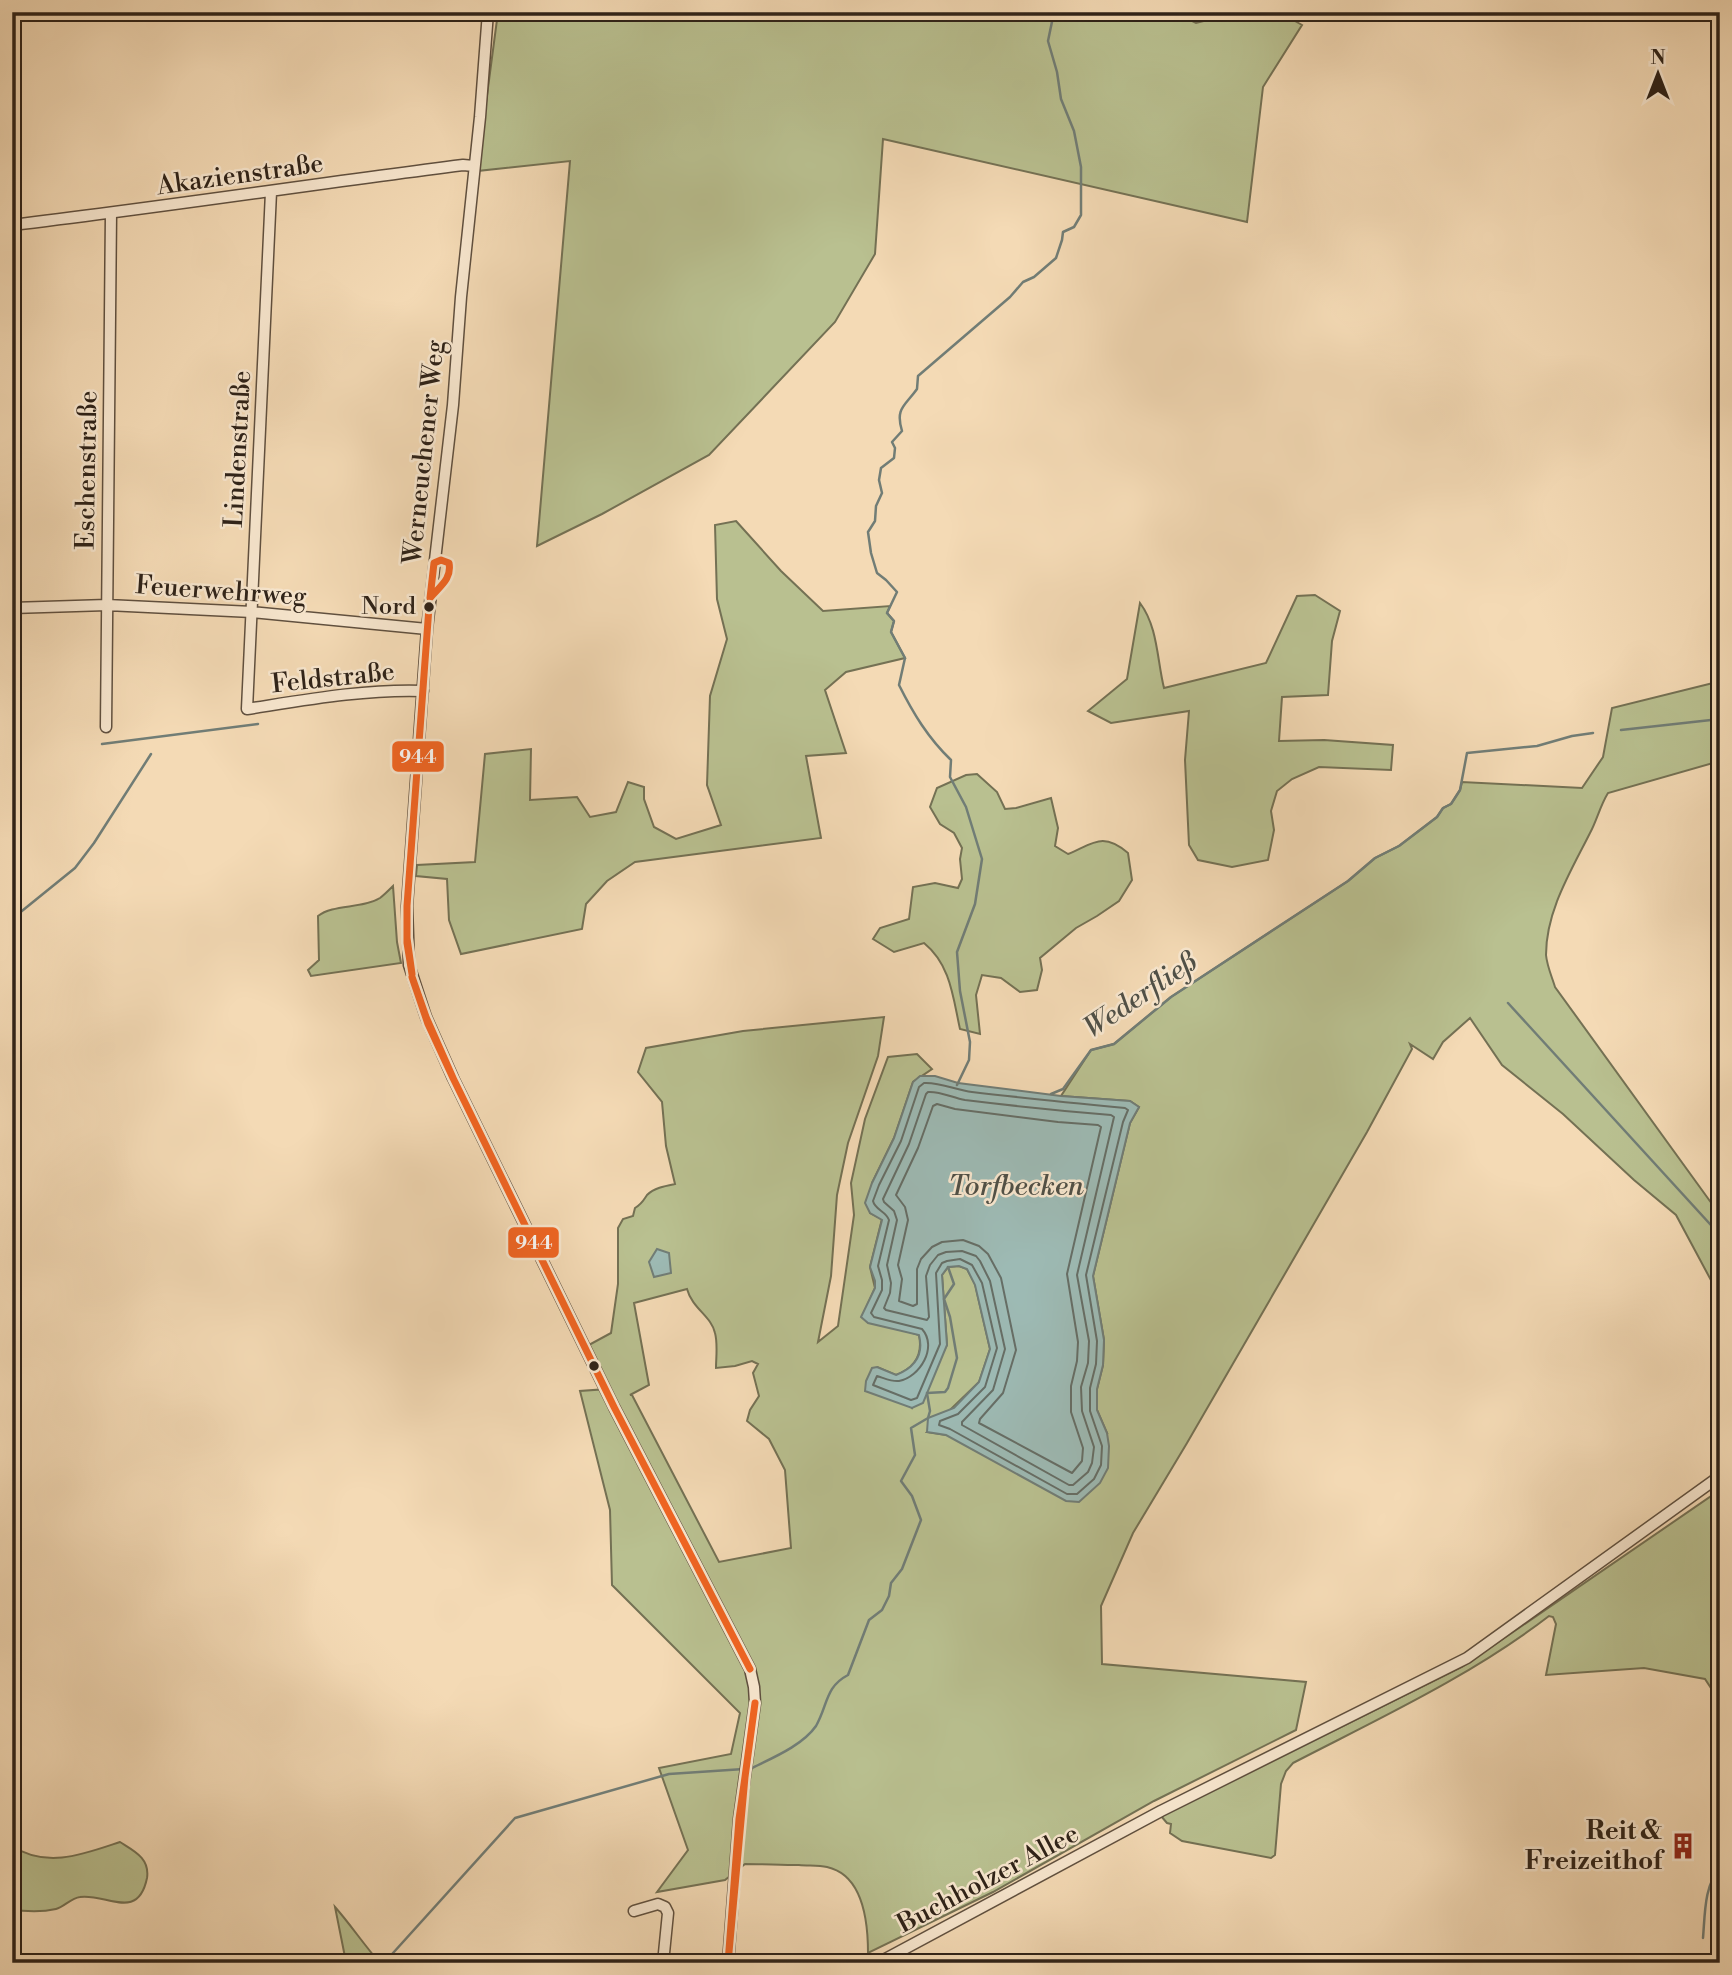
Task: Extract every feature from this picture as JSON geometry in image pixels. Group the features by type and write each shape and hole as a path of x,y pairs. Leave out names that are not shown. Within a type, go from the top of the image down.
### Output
{"street":[{"name":"Werneuchener Weg","path":"488,12 453,405 427,629 407,938 412,976 426,1017 453,1078 614,1407 750,1669 755,1703 735,1859 729,1963"},
{"name":"Akazienstraße","path":"12,225 111,214 399,173 474,166"},
{"name":"Lindenstraße","path":"247,709 271,192"},
{"name":"Eschenstraße","path":"106,727 111,214"},
{"name":"Feuerwehrweg","path":"12,608 107,605 252,612 427,629"},
{"name":"Feldstraße","path":"247,709 386,691 423,691"},
{"name":"Buchholzer Allee","path":"878,1963 1119,1833 1467,1658 1720,1476"},
{"path":"634,1911 657,1904 665,1907 668,1913 663,1963"}],"green space":[{"path":"498,12 1174,12 1196,23 1240,12 1279,12 1302,25 1263,87 1247,222 883,139 875,254 835,322 709,455 602,514 537,546 570,161 477,171"},
{"path":"736,521 781,571 823,611 890,606 887,613 894,621 891,632 905,658 846,672 825,690 846,753 806,756 821,838 635,862 607,881 586,904 582,929 461,954 449,920 447,879 416,876 417,865 475,862 485,754 531,749 530,800 577,797 590,817 616,812 628,782 644,787 644,799 654,827 676,839 721,825 707,785 710,696 727,639 717,599 715,525"},
{"path":"1315,595 1340,611 1332,641 1328,695 1282,697 1279,741 1324,740 1393,745 1391,770 1319,767 1292,779 1277,791 1271,811 1274,830 1268,860 1232,867 1198,860 1189,845 1185,760 1189,711 1111,723 1088,711 1127,679 1140,603 1154,633 1164,688 1266,663 1297,596"},
{"path":"1720,683 1720,761 1608,793 1555,907 1546,955 1555,987 1720,1215 1720,1297 1676,1215 1563,1114 1502,1065 1470,1018 1443,1042 1433,1059 1410,1044 1412,1049 1367,1132 1133,1533 1101,1606 1102,1664 1306,1682 1296,1730 1154,1801 993,1892 868,1953 865,1914 856,1890 849,1879 827,1867 745,1864 725,1880 657,1892 688,1850 659,1768 731,1754 740,1713 612,1585 610,1510 580,1391 607,1389 587,1346 611,1333 618,1284 618,1228 623,1219 633,1216 635,1208 647,1195 675,1184 666,1146 662,1102 638,1072 646,1048 743,1031 884,1017 878,1056 848,1143 837,1195 831,1276 818,1342 838,1326 854,1215 851,1183 865,1119 888,1057 917,1054 932,1069 913,1082 894,1138 872,1183 870,1213 882,1219 870,1267 875,1288 862,1317 919,1335 920,1349 913,1365 896,1375 877,1367 912,1408 947,1345 942,1275 948,1267 959,1266 967,1269 975,1284 990,1349 979,1382 927,1432 946,1435 1107,1433 1097,1410 1104,1340 1093,1276 1130,1123 1139,1107 1130,1101 1061,1096 1091,1050 1114,1044 1171,997 1348,881 1375,858 1399,846 1451,804 1462,782 1582,788 1603,757 1612,708","holes":["687,1289 713,1327 716,1368 752,1361 758,1364 753,1373 759,1396 747,1421 769,1439 785,1470 791,1548 719,1562 630,1395 649,1385 634,1303"]},
{"path":"977,774 997,792 1005,809 1051,798 1058,828 1055,846 1068,854 1092,843 1112,843 1128,853 1132,880 1119,901 1076,928 1040,958 1042,970 1037,990 1020,992 1001,978 982,975 976,995 980,1034 960,1029 953,994 945,972 940,961 924,943 894,952 873,939 880,928 909,919 913,887 935,883 958,888 962,879 962,848 954,833 940,824 930,807 937,788 966,775"},
{"path":"393,886 401,963 311,976 308,970 319,960 318,916 331,910 373,901"},
{"path":"1720,1490 1720,1702 1705,1679 1644,1668 1546,1675 1556,1624 1553,1617 1549,1616 1457,1677 1293,1763 1286,1771 1281,1784 1275,1855 1271,1858 1182,1841 1170,1833 1171,1824 1161,1816 1462,1667"},
{"path":"120,1842 140,1856 146,1865 147,1878 143,1891 136,1899 120,1902 80,1897 51,1910 12,1909 12,1846 25,1853 52,1858 79,1855"},
{"path":"335,1907 380,1963 343,1963 345,1957"}],"water":[{"name":"Torfbecken","path":"920,1076 935,1076 958,1083 1061,1096 1130,1101 1139,1107 1130,1123 1093,1276 1104,1340 1097,1410 1107,1433 1108,1468 1100,1483 1079,1502 1066,1501 946,1435 927,1432 928,1418 954,1408 979,1382 990,1349 975,1285 967,1269 959,1266 948,1267 942,1275 947,1345 923,1403 912,1408 865,1391 872,1368 877,1367 896,1375 913,1365 919,1355 919,1335 868,1323 861,1317 875,1288 870,1267 882,1220 870,1213 865,1203 894,1138 913,1082"},
{"path":"657,1249 669,1253 671,1273 654,1277 649,1262"}],"waterway":[{"path":"957,1085 969,1060 970,1042 960,991 957,952 975,904 982,859 966,807 950,777 951,760 922,725 899,685 905,658 891,632 894,621 887,613 897,592 877,573 868,532 875,521 876,506 882,493 879,480 881,468 894,458 895,448 892,442 902,431 901,412 917,389 918,376 1010,297 1023,282 1034,277 1056,258 1063,232 1074,227 1081,215 1081,167 1074,131 1061,99 1048,41 1054,12"},
{"name":"Wederfließ","path":"1621,730 1720,719"},
{"path":"102,744 258,724"},
{"name":"Wederfließ","path":"1051,1094 1063,1089 1091,1050 1114,1044 1171,997 1348,881 1375,858 1399,846 1437,817 1443,808 1451,804 1460,790 1467,753 1537,746 1593,733"},
{"path":"12,919 75,868 151,754"},
{"path":"1508,1003 1720,1235"},
{"path":"750,1769 795,1745 816,1726 831,1691 848,1675 869,1620 882,1610 889,1596 891,1583 902,1569 921,1520 912,1496 901,1481 915,1455 911,1428 928,1418 930,1411 927,1393 945,1392 948,1388 957,1358 944,1299 954,1284 948,1267"},
{"path":"384,1963 515,1818 669,1774 744,1769"},
{"path":"1703,1938 1708,1892 1720,1868"},
{"path":"1689,1963 1691,1956"}],"transit line":[{"name":"944","path":"441,560 449,563 449,574 430,598 434,563 441,560"},
{"name":"944","path":"407,906 429,607"},
{"name":"944","path":"407,906 429,607"},
{"name":"944","path":"407,906 407,938 412,974"},
{"name":"944","path":"407,906 407,943 412,974"},
{"name":"944","path":"412,977 453,1078"},
{"name":"944","path":"412,977 428,1024 453,1078"},
{"name":"944","path":"453,1078 614,1407"},
{"name":"944","path":"614,1407 750,1669"},
{"name":"944","path":"614,1407 750,1669"},
{"name":"944","path":"745,1777 755,1703"},
{"name":"944","path":"745,1777 755,1703"},
{"name":"944","path":"728,1963 739,1819 745,1777"},
{"name":"944","path":"728,1963 745,1777"}],"place":[{"name":"Nord","path":"429,607"},
{"name":"Reit & Freizeithof","path":"1683,1846"}]}
